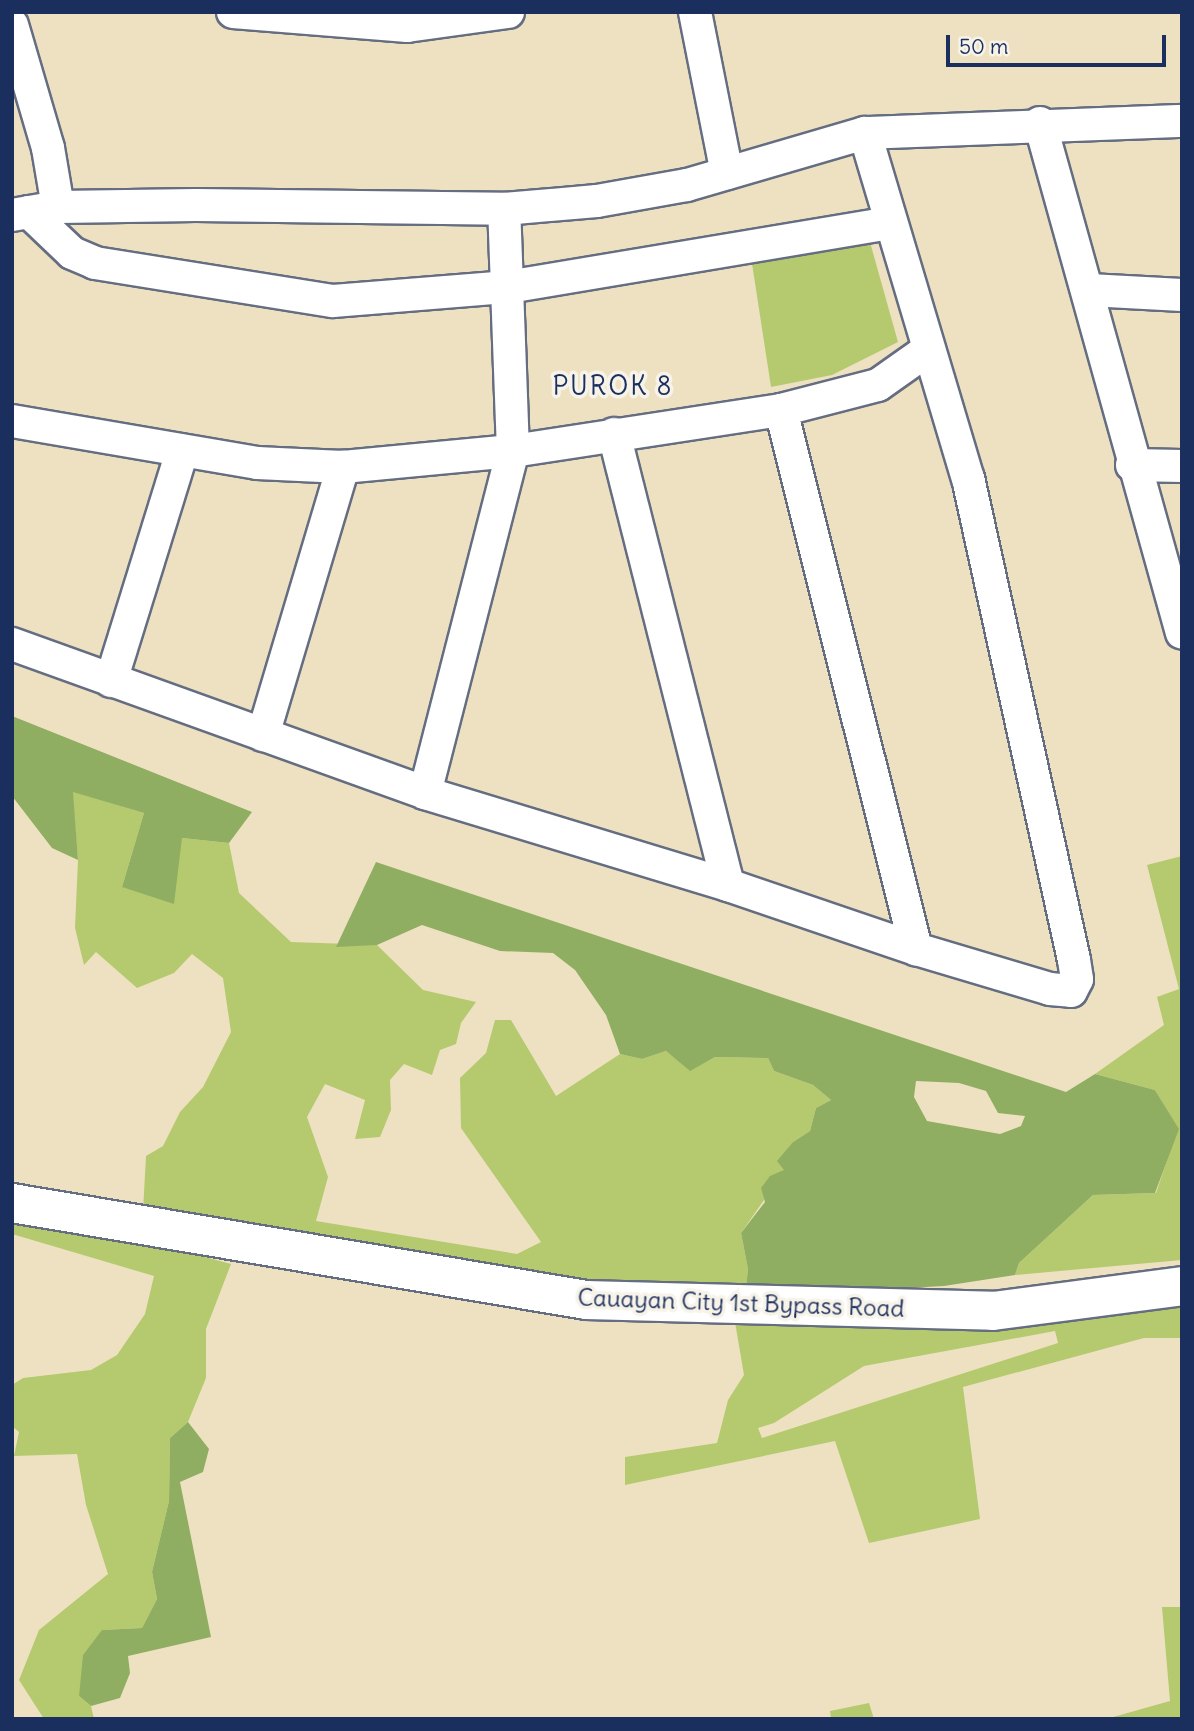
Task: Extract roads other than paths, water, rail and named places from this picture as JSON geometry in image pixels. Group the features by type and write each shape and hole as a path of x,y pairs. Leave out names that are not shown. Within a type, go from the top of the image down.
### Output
{"main road":[{"name":"Cauayan City 1st Bypass Road","path":"12,1203 586,1300 993,1311 1182,1286"}],"street":[{"path":"233,12 407,26 508,12"},
{"path":"695,12 727,173"},
{"path":"12,24 48,148 33,212"},
{"path":"33,212 504,209 629,196 727,173 865,133 1040,123 1182,121"},
{"path":"1040,123 1089,290 1132,465 1182,633"},
{"path":"12,644 425,793 728,886 916,949 1063,993 1072,991 1077,979 968,479 865,133"},
{"path":"425,793 513,451 504,209"},
{"path":"33,212 72,253 95,263 282,296 372,301 508,287 891,223"},
{"path":"1089,290 1182,295"},
{"path":"13,424 257,463 343,467 513,451 781,410 877,385 929,349"},
{"path":"781,410 916,949"},
{"path":"614,434 728,886"},
{"path":"111,681 181,451"},
{"path":"1132,465 1182,466"},
{"path":"263,735 343,467"}],"district":[{"name":"PUROK 8","path":"613,386"}]}
